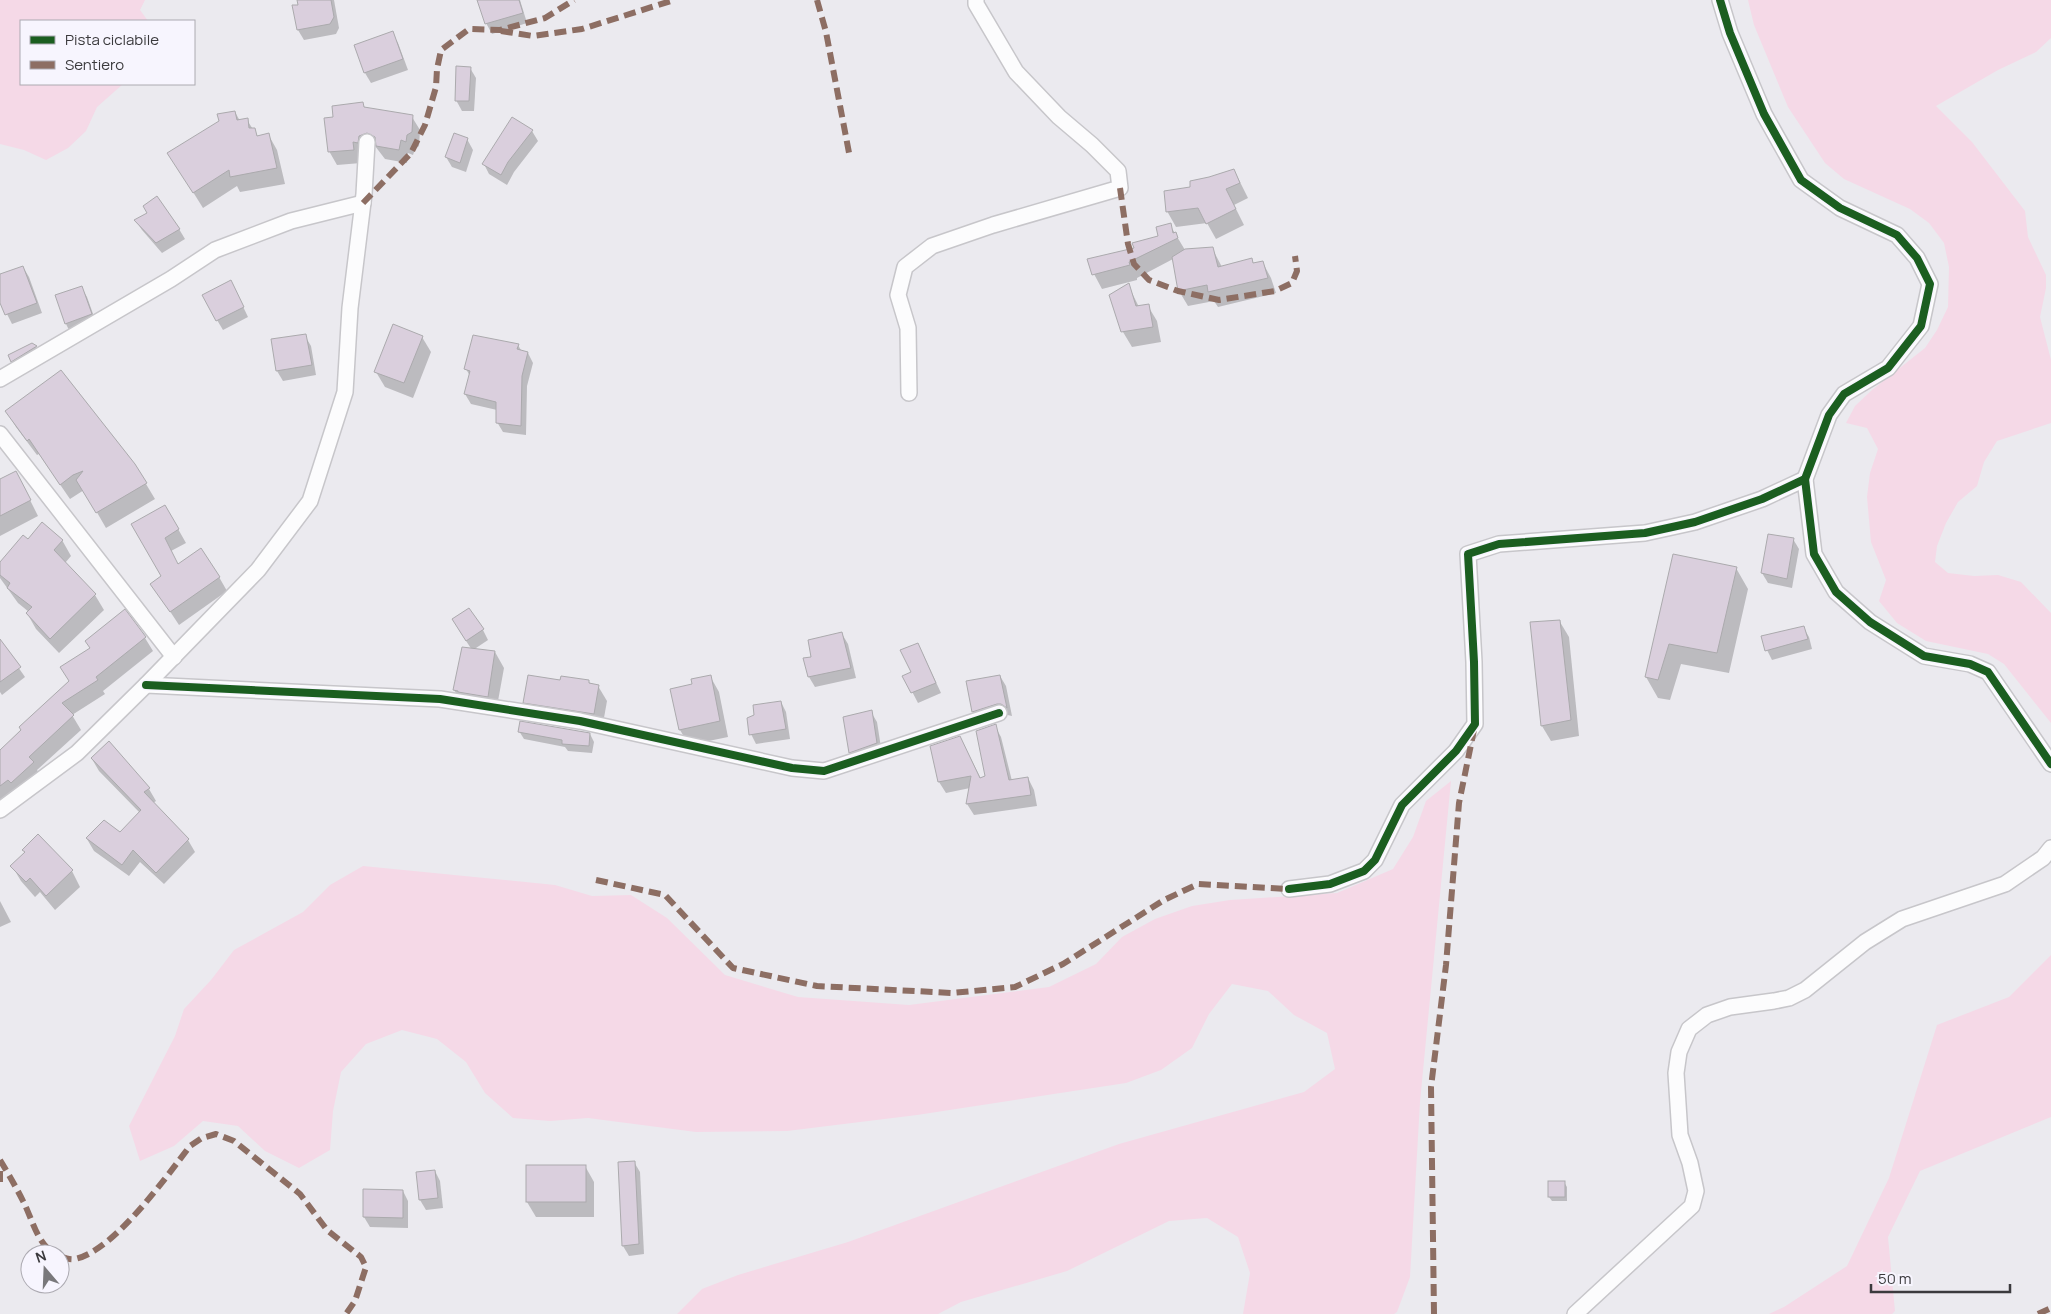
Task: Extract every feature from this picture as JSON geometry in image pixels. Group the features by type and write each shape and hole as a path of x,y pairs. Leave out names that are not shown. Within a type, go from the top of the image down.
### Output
{"street":[{"path":"909,393 908,328 898,295 905,267 932,246 993,225 1120,188 1118,171 1092,145 1059,117 1016,72 976,0"},
{"path":"1720,0 1730,33 1764,114 1801,180 1840,208 1897,236 1917,258 1930,284 1921,326 1888,368 1844,394 1829,414 1805,479 1814,554 1836,592 1870,622 1924,656 1970,664 1988,672 2051,764"},
{"path":"0,810 77,753 146,685 258,570 310,501 345,392 350,308 367,142"},
{"path":"0,379 171,279 215,250 291,221 362,203"},
{"path":"0,434 174,657"},
{"path":"1289,888 1330,884 1364,871 1374,860 1402,805 1456,751 1475,724 1474,662 1468,554 1499,544 1645,533 1687,524 1762,499 1805,479"},
{"path":"146,685 440,699 580,721 792,768 824,772 999,713"},
{"path":"1574,1314 1692,1206 1696,1191 1690,1163 1680,1135 1676,1073 1679,1052 1689,1029 1706,1015 1730,1007 1790,998 1805,990 1865,942 1902,919 2005,884 2043,858 2051,848"}],"shaded area":[{"path":"0,0 145,0 140,10 147,20 20,20 20,85 122,85 97,107 86,131 68,148 46,160 24,150 0,144"},
{"path":"1748,0 2051,0 2051,38 2036,52 1998,70 1936,106 1972,142 2025,211 2028,237 2046,275 2046,288 2040,317 2051,360 2051,423 1997,441 1984,462 1977,486 1958,502 1946,523 1937,546 1935,562 1948,573 1974,576 1998,575 2021,582 2051,613 2051,723 2004,664 1988,654 1926,641 1897,623 1879,601 1886,580 1871,542 1867,497 1870,473 1878,449 1867,428 1846,423 1855,406 1925,348 1937,330 1948,307 1949,267 1944,243 1929,223 1910,209 1844,179 1825,163 1788,107 1754,25"},
{"path":"1451,781 1420,1102 1410,1277 1397,1312 1394,1314 1243,1314 1250,1273 1238,1237 1207,1218 1169,1221 1067,1271 961,1302 938,1314 677,1314 702,1289 738,1275 848,1242 1119,1144 1304,1092 1335,1069 1327,1033 1294,1015 1268,991 1232,984 1209,1014 1192,1048 1161,1070 1126,1083 917,1115 787,1131 696,1132 588,1118 550,1121 513,1118 485,1093 466,1062 437,1039 402,1030 366,1044 341,1072 333,1111 330,1150 299,1168 265,1151 238,1126 203,1121 174,1146 140,1161 129,1126 175,1036 184,1009 211,980 234,950 303,912 330,885 363,866 555,885 592,896 631,895 667,918 725,975 798,997 909,1005 1049,987 1096,964 1122,937 1155,919 1192,906 1230,900 1337,893 1393,869 1413,837 1426,801"},
{"path":"2051,955 2051,1117 1920,1171 1888,1237 1895,1311 1892,1314 1769,1314 1784,1307 1847,1266 1889,1178 1937,1025 2009,997"}],"building":[{"path":"297,0 331,0 334,17 330,24 297,30 292,5 298,5"},
{"path":"477,0 519,0 523,13 485,24"},
{"path":"393,31 403,59 364,73 354,45"},
{"path":"456,66 471,67 469,101 455,101"},
{"path":"363,102 364,107 413,115 412,132 407,135 406,142 401,140 399,150 376,146 375,137 367,133 359,136 358,143 353,142 354,150 328,152 324,118 333,117 332,106"},
{"path":"235,111 237,120 248,118 249,128 255,128 257,136 269,133 277,168 230,177 229,170 193,193 167,153 219,121 217,114"},
{"path":"512,117 533,130 508,162 501,175 482,164"},
{"path":"454,133 468,138 460,163 445,157"},
{"path":"1234,169 1240,183 1226,189 1236,209 1206,224 1198,208 1166,212 1164,191 1190,187 1190,181"},
{"path":"157,196 180,229 156,243 134,220 147,213 143,206"},
{"path":"1171,223 1173,233 1176,232 1178,238 1129,262 1130,265 1092,275 1087,259 1134,248 1132,243 1158,236 1156,227"},
{"path":"1213,247 1218,267 1252,258 1253,263 1263,261 1268,278 1208,292 1207,285 1178,291 1172,257 1185,249"},
{"path":"23,266 37,303 5,315 0,303 0,274"},
{"path":"231,280 244,307 216,321 202,295"},
{"path":"1129,283 1136,306 1149,304 1153,327 1121,332 1109,295"},
{"path":"82,286 92,314 65,324 55,295"},
{"path":"393,324 423,336 404,383 374,372"},
{"path":"306,334 312,365 276,371 271,339"},
{"path":"473,335 519,344 517,349 528,352 522,376 521,426 496,423 496,402 464,394 470,371 464,369"},
{"path":"32,343 37,346 11,362 8,355"},
{"path":"61,370 135,464 147,483 96,513 76,480 83,471 73,475 60,485 29,439 27,441 5,411"},
{"path":"16,471 31,500 0,516 0,479"},
{"path":"165,505 179,529 165,538 178,564 201,548 220,577 170,612 150,584 161,576 131,524"},
{"path":"42,522 63,540 54,550 96,594 50,639 26,613 32,607 7,588 10,583 0,575 0,562 23,535 28,539"},
{"path":"1768,534 1794,538 1787,579 1761,573"},
{"path":"1673,554 1737,567 1717,653 1669,644 1658,680 1645,677"},
{"path":"469,608 484,629 466,641 452,619"},
{"path":"125,609 146,637 96,677 98,680 62,703 74,715 29,757 34,762 11,783 8,780 0,786 0,750 21,730 19,727 69,681 60,667 90,648 85,641"},
{"path":"1560,620 1571,720 1541,726 1530,622"},
{"path":"1804,626 1808,639 1765,651 1761,636"},
{"path":"842,632 851,668 808,677 803,658 811,657 808,640"},
{"path":"0,639 21,667 0,682"},
{"path":"918,643 936,683 911,693 902,676 911,672 900,650"},
{"path":"462,647 495,651 488,697 453,690"},
{"path":"528,675 560,680 561,676 589,680 589,683 599,685 594,714 523,703"},
{"path":"711,675 720,721 679,730 670,689 692,684 691,679"},
{"path":"1000,675 1007,708 997,704 972,712 966,681"},
{"path":"781,701 786,729 749,735 747,718 754,715 753,705"},
{"path":"872,710 877,743 849,753 843,717"},
{"path":"520,721 590,733 589,746 562,744 562,740 518,732"},
{"path":"996,724 1009,780 1028,777 1031,795 966,804 971,776 938,782 930,746 960,736 980,778 985,776 976,731"},
{"path":"109,741 150,788 144,792 189,839 156,873 133,850 122,865 86,838 104,820 120,832 141,810 91,758"},
{"path":"38,834 73,870 46,896 30,878 26,882 10,866 25,852 22,850"},
{"path":"635,1161 639,1244 622,1246 618,1162"},
{"path":"526,1165 586,1165 586,1202 526,1202"},
{"path":"435,1170 438,1198 419,1200 416,1172"},
{"path":"1548,1181 1565,1181 1565,1197 1548,1197"},
{"path":"363,1189 403,1190 403,1218 363,1217"}],"marked path":[{"path":"363,203 411,153 425,125 436,87 441,50 469,29 500,30 545,18 574,0"},
{"path":"501,31 533,36 582,29 674,0"},
{"path":"817,0 826,32 850,158"},
{"path":"1120,188 1128,244 1134,264 1149,280 1178,291 1219,300 1275,291 1292,283 1297,271 1295,256"},
{"path":"1434,1314 1431,1087 1446,965 1459,803 1474,730"},
{"path":"596,880 665,895 733,968 817,986 952,993 1015,987 1063,964 1164,900 1198,884 1289,889"},
{"path":"70,1259 90,1253 106,1242 138,1211 190,1146 202,1138 216,1134 234,1141 300,1194 327,1230 361,1257 366,1267 355,1301 346,1314"},
{"path":"0,1160 44,1244"},
{"path":"0,1171 0,1182"},
{"path":"2038,1314 2051,1308"}],"cycle path":[{"path":"1720,0 1730,33 1764,114 1801,180 1840,208 1897,235 1917,258 1930,284 1921,326 1888,368 1844,394 1829,415 1805,479 1814,554 1836,592 1870,622 1924,656 1970,664 1988,672 2051,764"},
{"path":"1289,889 1330,884 1364,871 1375,860 1402,805 1456,751 1475,724 1474,662 1468,554 1499,544 1645,533 1695,522 1762,499 1805,479"},
{"path":"146,685 440,699 580,721 792,768 824,771 999,713"}]}
